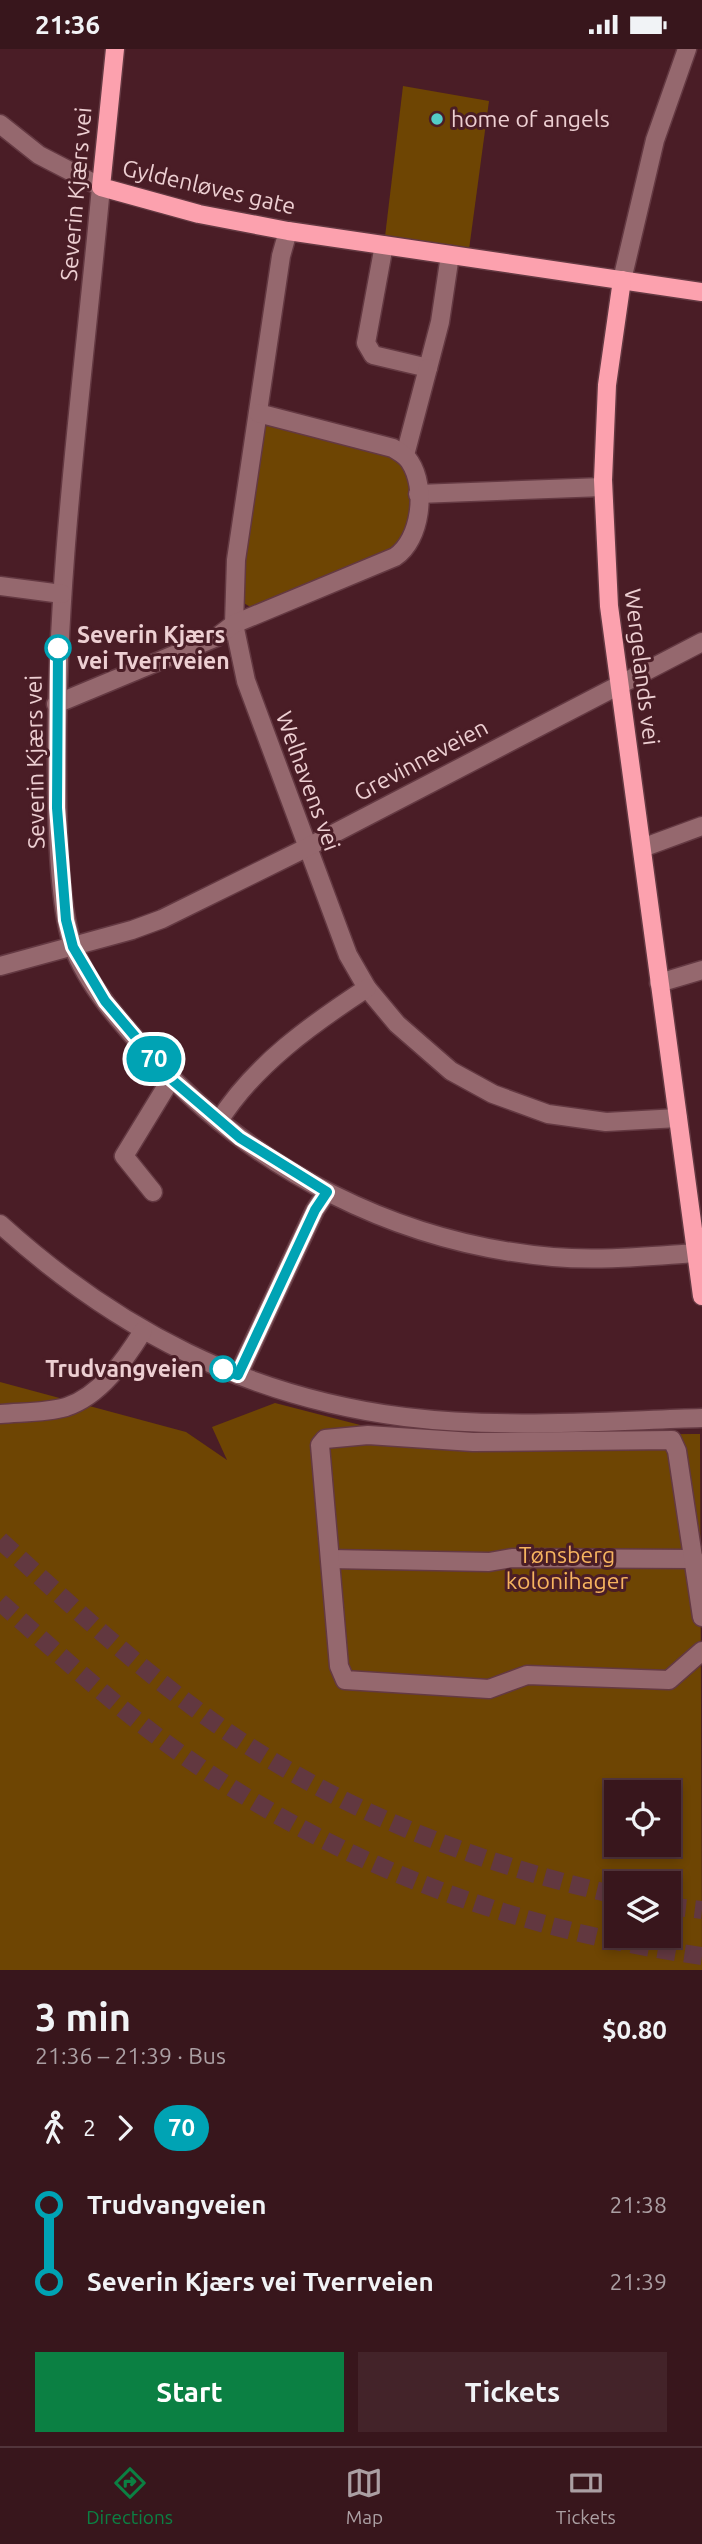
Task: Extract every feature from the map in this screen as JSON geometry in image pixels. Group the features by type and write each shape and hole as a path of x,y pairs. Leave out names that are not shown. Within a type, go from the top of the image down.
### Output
{"main road":[{"name":"Severin Kjærs vei","path":"101,187 115,49"},
{"name":"Gyldenløves gate","path":"101,187 199,214 288,231 702,292"},
{"name":"Wergelands vei","path":"622,280 607,385 603,487 609,607 702,1296"}],"street":[{"name":"Wergelands vei","path":"622,280 655,140 687,49"},
{"name":"Gyldenløves gate","path":"0,124 39,155 101,187"},
{"name":"Severin Kjærs vei","path":"101,187 62,594 56,704 57,808 66,920 73,947 105,1001 171,1079 219,1121 304,1180 327,1192 394,1223 459,1241 513,1251 601,1259 696,1253"},
{"name":"Welhavens vei","path":"288,231 281,256 236,560 234,624 246,681 338,933 367,988 417,1043 452,1071 493,1094 548,1114 606,1122 678,1118"},
{"path":"384,246 366,343 373,355 428,369"},
{"path":"405,455 438,332 450,255"},
{"path":"56,704 217,637 234,624 404,551 418,525 418,478 405,455 393,448 258,413"},
{"path":"418,493 603,487"},
{"path":"0,586 62,594"},
{"name":"Grevinneveien","path":"0,967 162,919 306,848 702,642"},
{"path":"642,848 702,826"},
{"path":"659,983 702,970"},
{"path":"219,1121 229,1105 292,1042 367,988"},
{"path":"153,1192 124,1156 171,1079"},
{"path":"238,1375 315,1210 327,1192"},
{"path":"0,1224 38,1259 143,1331 193,1358 319,1400 405,1417 559,1422 702,1418"},
{"path":"0,1414 66,1406 83,1398 110,1377 143,1331"},
{"path":"702,1617 677,1451 672,1440 473,1442 369,1435 325,1439 320,1445 339,1666 341,1675 351,1682 488,1689 527,1675 669,1680 702,1651"},
{"path":"330,1559 489,1562 512,1558 694,1559"}],"green space":[{"path":"403,86 489,101 468,257 384,245"},
{"path":"273,424 389,454 397,460 407,476 412,497 412,517 399,547 254,609 242,602 241,572 264,427"},
{"name":"Tønsberg kolonihager","path":"0,1382 186,1432 227,1460 212,1427 275,1403 364,1426 432,1435 700,1434 702,1970 0,1970"}],"tunnel":[{"path":"0,1540 96,1628 171,1690 244,1743 294,1773 397,1825 450,1846 505,1865 604,1892"},
{"path":"0,1602 100,1690 162,1740 223,1782 286,1820 351,1853 418,1882 487,1907 629,1944 702,1956"},
{"path":"681,1908 702,1910"}],"bus line":[{"name":"70","path":"58,648 57,808 66,920 73,947 105,1001 171,1079 240,1138 327,1192 315,1210 238,1375 223,1369"}],"place":[{"name":"home of angels","path":"437,119"},
{"name":"Severin Kjærs vei Tverrveien","path":"58,648"},
{"name":"Trudvangveien","path":"223,1369"}]}
